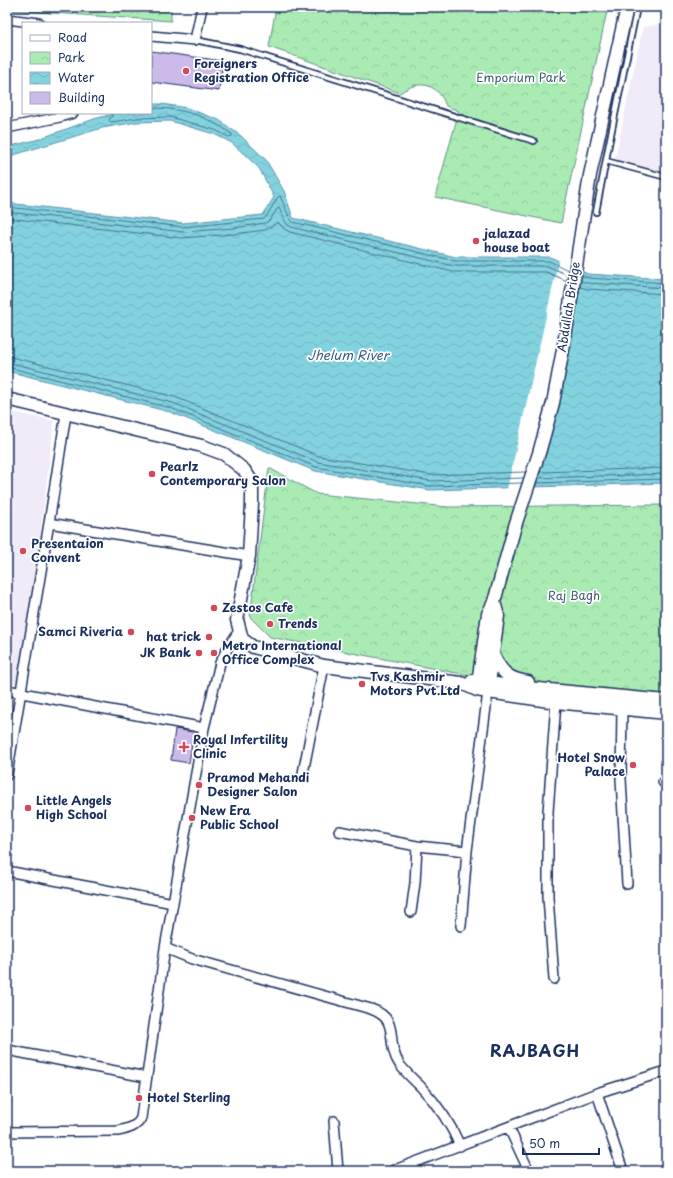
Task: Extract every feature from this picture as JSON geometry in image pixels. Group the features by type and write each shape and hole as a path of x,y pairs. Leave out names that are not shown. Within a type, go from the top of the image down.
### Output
{"main road":[{"name":"Abdullah Bridge","path":"483,687 488,614 495,596 553,403 590,175 625,13"},
{"path":"7,399 202,446 224,454 244,470 252,482 252,504 249,556 236,620 242,639 253,647 324,666 461,683 470,680 483,687 556,702 666,713"},
{"path":"483,687 493,655 498,616 495,596"},
{"path":"493,655 501,670 513,678 522,681 576,689 588,694"},
{"path":"483,687 666,700"}],"street":[{"path":"152,36 195,40 202,7"},
{"path":"7,19 31,22"},
{"path":"7,128 70,114"},
{"path":"7,776 66,414"},
{"path":"49,523 249,556"},
{"path":"7,1132 118,1130 126,1129 135,1125 141,1118 165,948 204,728 220,663 239,631"},
{"path":"303,773 324,666"},
{"path":"461,926 483,687"},
{"path":"7,690 204,728"},
{"path":"554,979 548,897 548,812 556,702"},
{"path":"622,708 621,779 627,884"},
{"path":"339,831 417,846 467,851"},
{"path":"411,912 415,883 417,846"},
{"path":"7,871 173,903"},
{"path":"165,948 192,959 371,1009 384,1015 389,1022 392,1045 399,1064 421,1087 442,1114 455,1134 460,1146"},
{"path":"7,1050 146,1076"},
{"path":"393,1171 509,1128 597,1093 666,1071"},
{"path":"597,1093 623,1171"},
{"path":"334,1121 338,1171"},
{"path":"509,1128 529,1171"}],"lane":[{"path":"596,212 637,7"},
{"path":"195,40 240,49 534,141"},
{"path":"606,161 666,177"}],"shaded area":[{"path":"666,23 666,174 615,159 643,27"},
{"name":"Presentaion Convent","path":"7,411 54,421 22,684 7,681"}],"green space":[{"path":"7,7 171,7 171,21 7,10"},
{"name":"Emporium Park","path":"276,7 608,7 561,223 435,197 459,111 446,106 443,98 433,88 421,85 414,86 400,93 269,47"},
{"name":"Raj Bagh","path":"269,468 317,494 448,507 666,505 666,694 520,683 451,672 270,637 250,617"}],"water":[{"name":"Jhelum River","path":"152,104 162,104 187,108 219,120 241,136 266,160 284,191 293,218 456,257 550,257 588,274 666,279 666,483 430,490 315,471 170,412 7,371 7,203 183,223 263,215 274,197 259,168 232,143 214,134 170,121 137,122 102,128 7,157 7,147 36,140 112,114 152,114"}],"pier":[{"path":"559,259 578,268 529,489 507,489"}],"building":[{"name":"Foreigners Registration Office","path":"152,51 223,61 219,91 152,82"},
{"path":"175,729 194,732 189,763 171,760"}],"place":[{"name":"Foreigners Registration Office","path":"186,71"},
{"name":"jalazad house boat","path":"476,241"},
{"name":"Pearlz Contemporary Salon","path":"152,474"},
{"name":"Presentaion Convent","path":"23,551"},
{"name":"Zestos Cafe","path":"214,608"},
{"name":"Trends","path":"270,624"},
{"name":"Samci Riveria","path":"131,632"},
{"name":"hat trick","path":"209,637"},
{"name":"JK Bank","path":"199,653"},
{"name":"Metro International Office Complex","path":"214,653"},
{"name":"Tvs Kashmir Motors Pvt.Ltd","path":"362,684"},
{"name":"Royal Infertility Clinic","path":"184,747"},
{"name":"Hotel Snow Palace","path":"633,765"},
{"name":"Pramod Mehandi Designer Salon","path":"199,785"},
{"name":"Little Angels High School","path":"28,808"},
{"name":"New Era Public School","path":"192,818"},
{"name":"Hotel Sterling","path":"139,1098"}],"district":[{"name":"RAJBAGH","path":"535,1051"}]}
